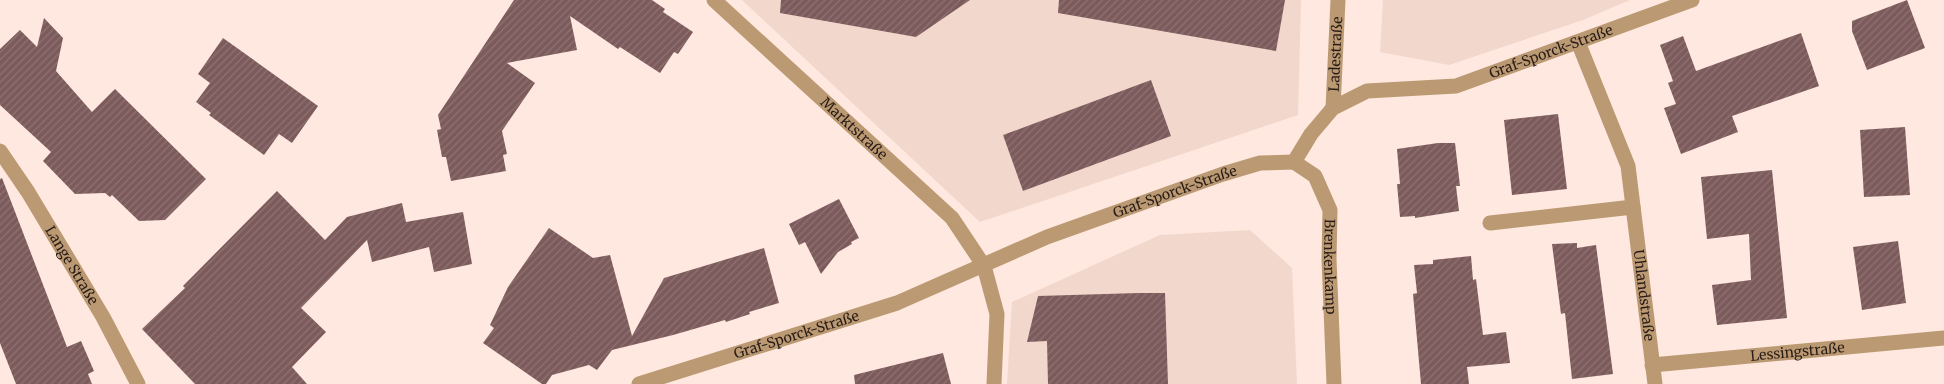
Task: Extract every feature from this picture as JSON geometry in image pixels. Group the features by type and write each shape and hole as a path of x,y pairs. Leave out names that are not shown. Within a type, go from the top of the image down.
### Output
{"street":[{"name":"Marktstraße","path":"714,0 952,218 984,266 998,314 994,384"},
{"name":"Ladestraße","path":"1333,108 1338,0"},
{"name":"Graf-Sporck-Straße","path":"638,384 897,303 1047,237 1223,174 1260,163 1294,162 1311,134 1333,108 1367,91 1456,86 1692,0"},
{"name":"Uhlandstraße","path":"1578,42 1628,166 1655,384"},
{"name":"Lange Straße","path":"0,151 28,192 104,317 138,384"},
{"name":"Brenkenkamp","path":"1294,162 1315,176 1330,210 1329,259 1334,384"},
{"path":"1490,223 1633,207"},
{"name":"Lessingstraße","path":"1652,365 1944,338"}],"shaded area":[{"path":"742,0 1301,0 1298,115 980,222"},
{"path":"1383,0 1630,0 1583,20 1449,65 1380,52"},
{"path":"1250,230 1292,268 1297,384 1007,384 1012,302 1160,235"}],"building":[{"path":"514,0 652,0 665,9 663,12 693,32 678,54 674,52 660,73 620,47 618,49 570,16 577,50 507,63 535,83 502,131 507,154 503,155 506,171 451,181 446,157 442,157 437,130 441,129 438,115"},
{"path":"781,0 970,0 916,37 780,13"},
{"path":"1059,0 1285,0 1276,51 1058,13"},
{"path":"1907,0 1925,48 1867,70 1852,31 1852,21"},
{"path":"44,18 63,38 56,71 92,112 115,89 206,179 165,220 139,221 112,195 110,197 105,193 75,194 43,161 51,152 0,105 0,49 20,30 37,47"},
{"path":"1801,33 1819,86 1732,116 1738,132 1681,154 1664,108 1676,104 1668,83 1673,81 1660,45 1683,36 1696,71"},
{"path":"223,38 318,106 292,143 279,134 264,155 209,115 211,113 196,102 210,83 198,74"},
{"path":"1151,80 1171,136 1023,191 1003,135"},
{"path":"1558,114 1567,189 1512,195 1504,120"},
{"path":"1905,127 1910,195 1864,197 1860,130"},
{"path":"1438,143 1455,143 1460,186 1456,186 1459,211 1415,218 1415,216 1400,217 1397,184 1400,184 1397,149"},
{"path":"1772,170 1787,318 1717,325 1712,285 1751,280 1749,234 1707,239 1701,177"},
{"path":"2,178 67,347 81,341 94,371 88,374 92,384 16,384 0,343 0,179"},
{"path":"277,191 325,240 347,217 402,203 406,222 463,212 472,264 434,272 429,247 372,262 367,240 301,308 326,332 292,367 307,384 195,384 142,329 185,288 183,286"},
{"path":"839,199 859,238 838,252 821,274 805,242 799,245 789,224"},
{"path":"549,228 593,258 610,255 632,336 664,278 764,248 779,303 749,312 750,314 726,322 725,320 612,350 597,370 589,365 552,375 546,384 542,384 483,343 494,328 490,325 508,287"},
{"path":"1898,241 1906,303 1862,310 1853,247"},
{"path":"1577,243 1577,248 1596,245 1613,374 1572,379 1565,313 1561,314 1552,244"},
{"path":"1471,256 1473,280 1476,279 1483,335 1506,332 1510,363 1467,367 1469,384 1421,384 1413,294 1417,293 1414,265 1433,264 1433,260"},
{"path":"1165,293 1168,384 1048,384 1047,341 1027,342 1038,296"},
{"path":"943,353 951,384 855,384 854,375"}]}
